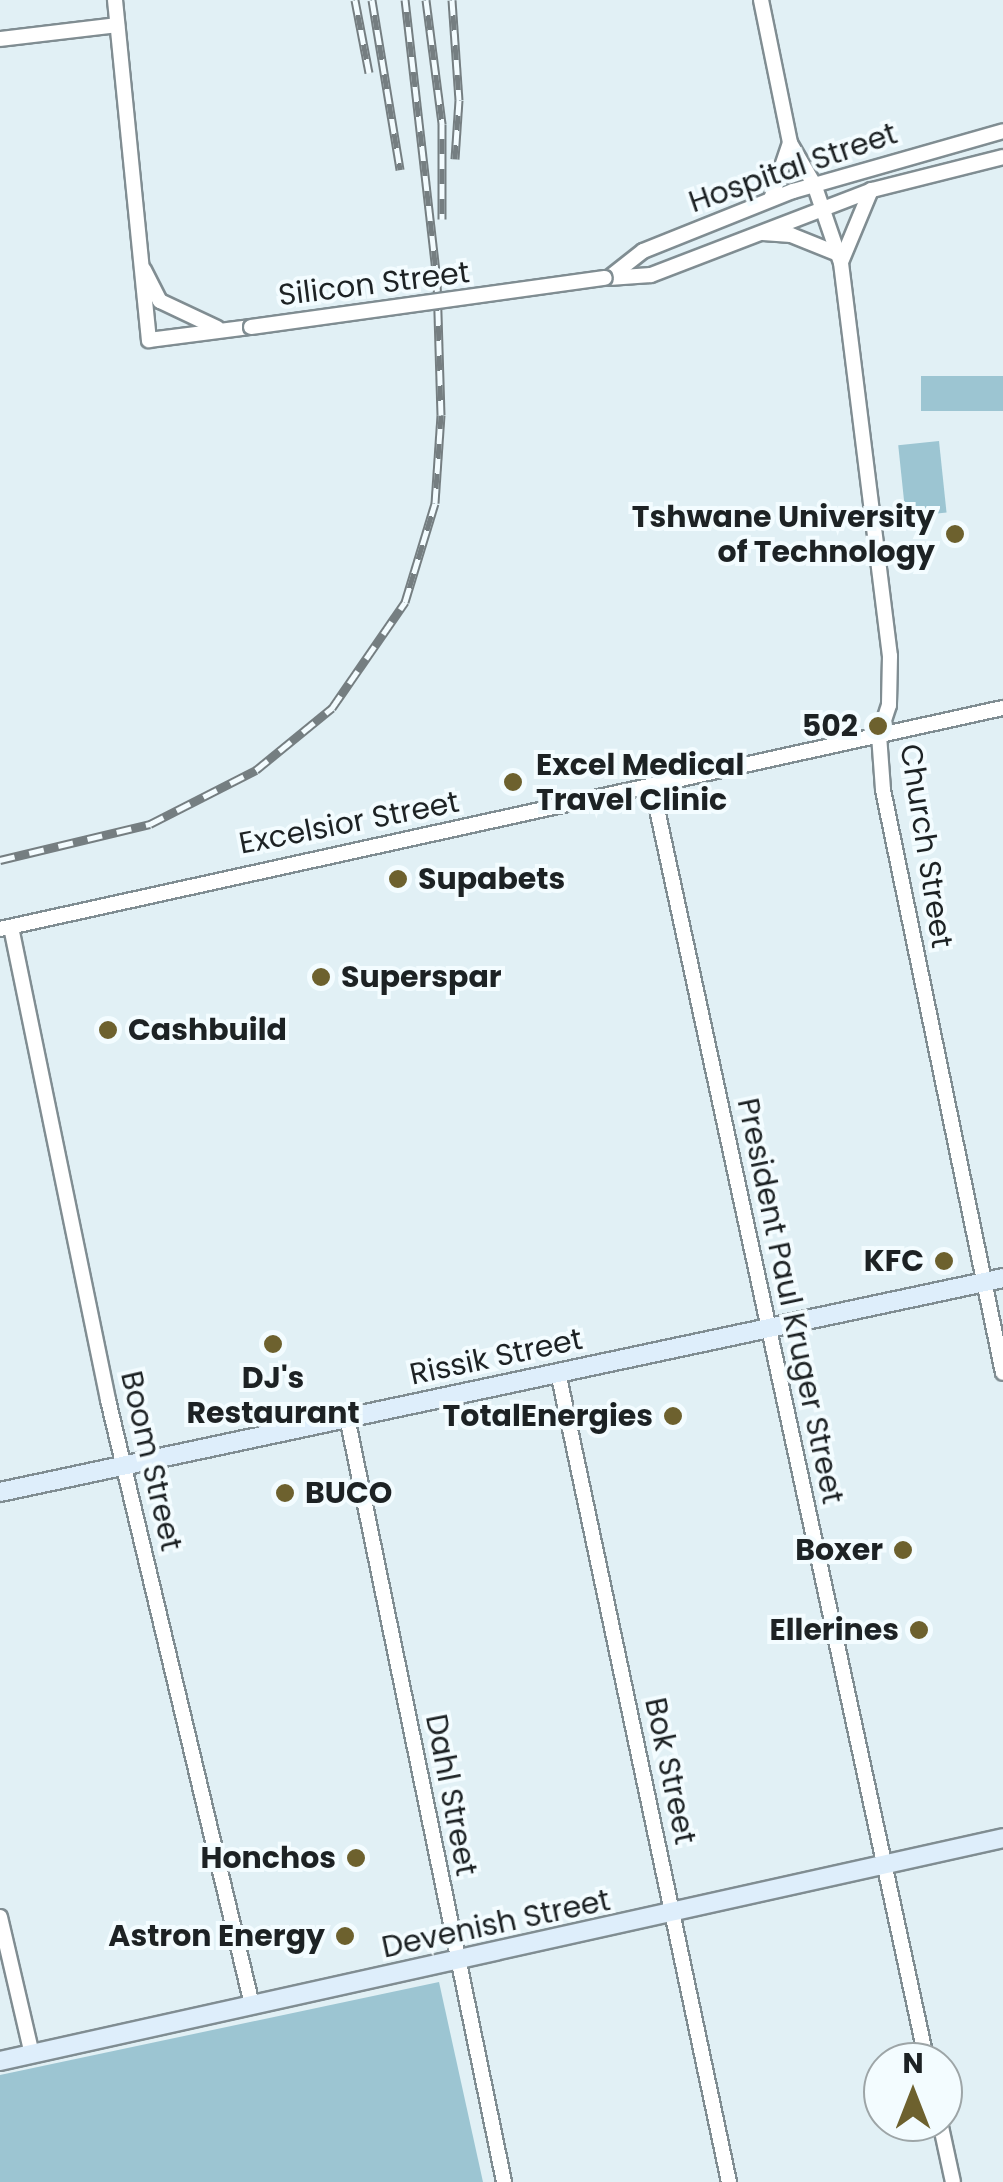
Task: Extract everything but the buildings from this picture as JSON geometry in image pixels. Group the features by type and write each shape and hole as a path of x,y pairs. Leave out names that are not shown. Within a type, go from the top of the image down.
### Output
{"main road":[{"name":"Rissik Street","path":"0,1492 1003,1278"},
{"name":"Devenish Street","path":"0,2061 884,1868 1003,1838"}],"street":[{"path":"115,0 136,251 160,300 222,330"},
{"name":"Church Street","path":"761,0 790,142 814,184 839,259 890,656 889,704 880,735 883,790 981,1282 1003,1373"},
{"path":"0,38 117,25"},
{"name":"Hospital Street","path":"608,278 642,251 814,184 1003,131"},
{"name":"Church Street","path":"772,200 790,142"},
{"name":"Hospital Street","path":"608,278 651,275 872,190 1003,157"},
{"path":"759,232 790,235 839,259 872,190"},
{"name":"Silicon Street","path":"136,251 149,340 608,278"},
{"name":"Excelsior Street","path":"5,928 1003,708"},
{"name":"President Paul Kruger Street","path":"652,786 923,2042"},
{"name":"Boom Street","path":"5,928 123,1464 252,2005"},
{"name":"Bok Street","path":"558,1372 729,2182"},
{"name":"Dahl Street","path":"346,1418 504,2182"},
{"path":"0,1916 32,2054"},
{"path":"944,2142 953,2182"}],"shaded area":[{"path":"921,376 1003,376 1003,411 921,411"},
{"path":"939,441 947,513 906,517 898,445"},
{"path":"439,1982 483,2182 0,2182 0,2075"}],"railway":[{"path":"355,0 369,73"},
{"path":"372,0 400,170"},
{"path":"0,860 150,824 256,770 332,708 405,602 435,503 441,415 437,280 405,0"},
{"path":"426,0 442,124 442,219"},
{"path":"452,0 459,100 455,159"}],"place":[{"name":"Tshwane University of Technology","path":"955,534"},
{"name":"502","path":"878,726"},
{"name":"Excel Medical Travel Clinic","path":"513,782"},
{"name":"Supabets","path":"398,879"},
{"name":"Superspar","path":"321,977"},
{"name":"Cashbuild","path":"108,1030"},
{"name":"KFC","path":"944,1261"},
{"name":"DJ's Restaurant","path":"273,1344"},
{"name":"TotalEnergies","path":"673,1416"},
{"name":"BUCO","path":"285,1493"},
{"name":"Boxer","path":"903,1550"},
{"name":"Ellerines","path":"919,1630"},
{"name":"Honchos","path":"356,1858"},
{"name":"Astron Energy","path":"345,1936"}]}
